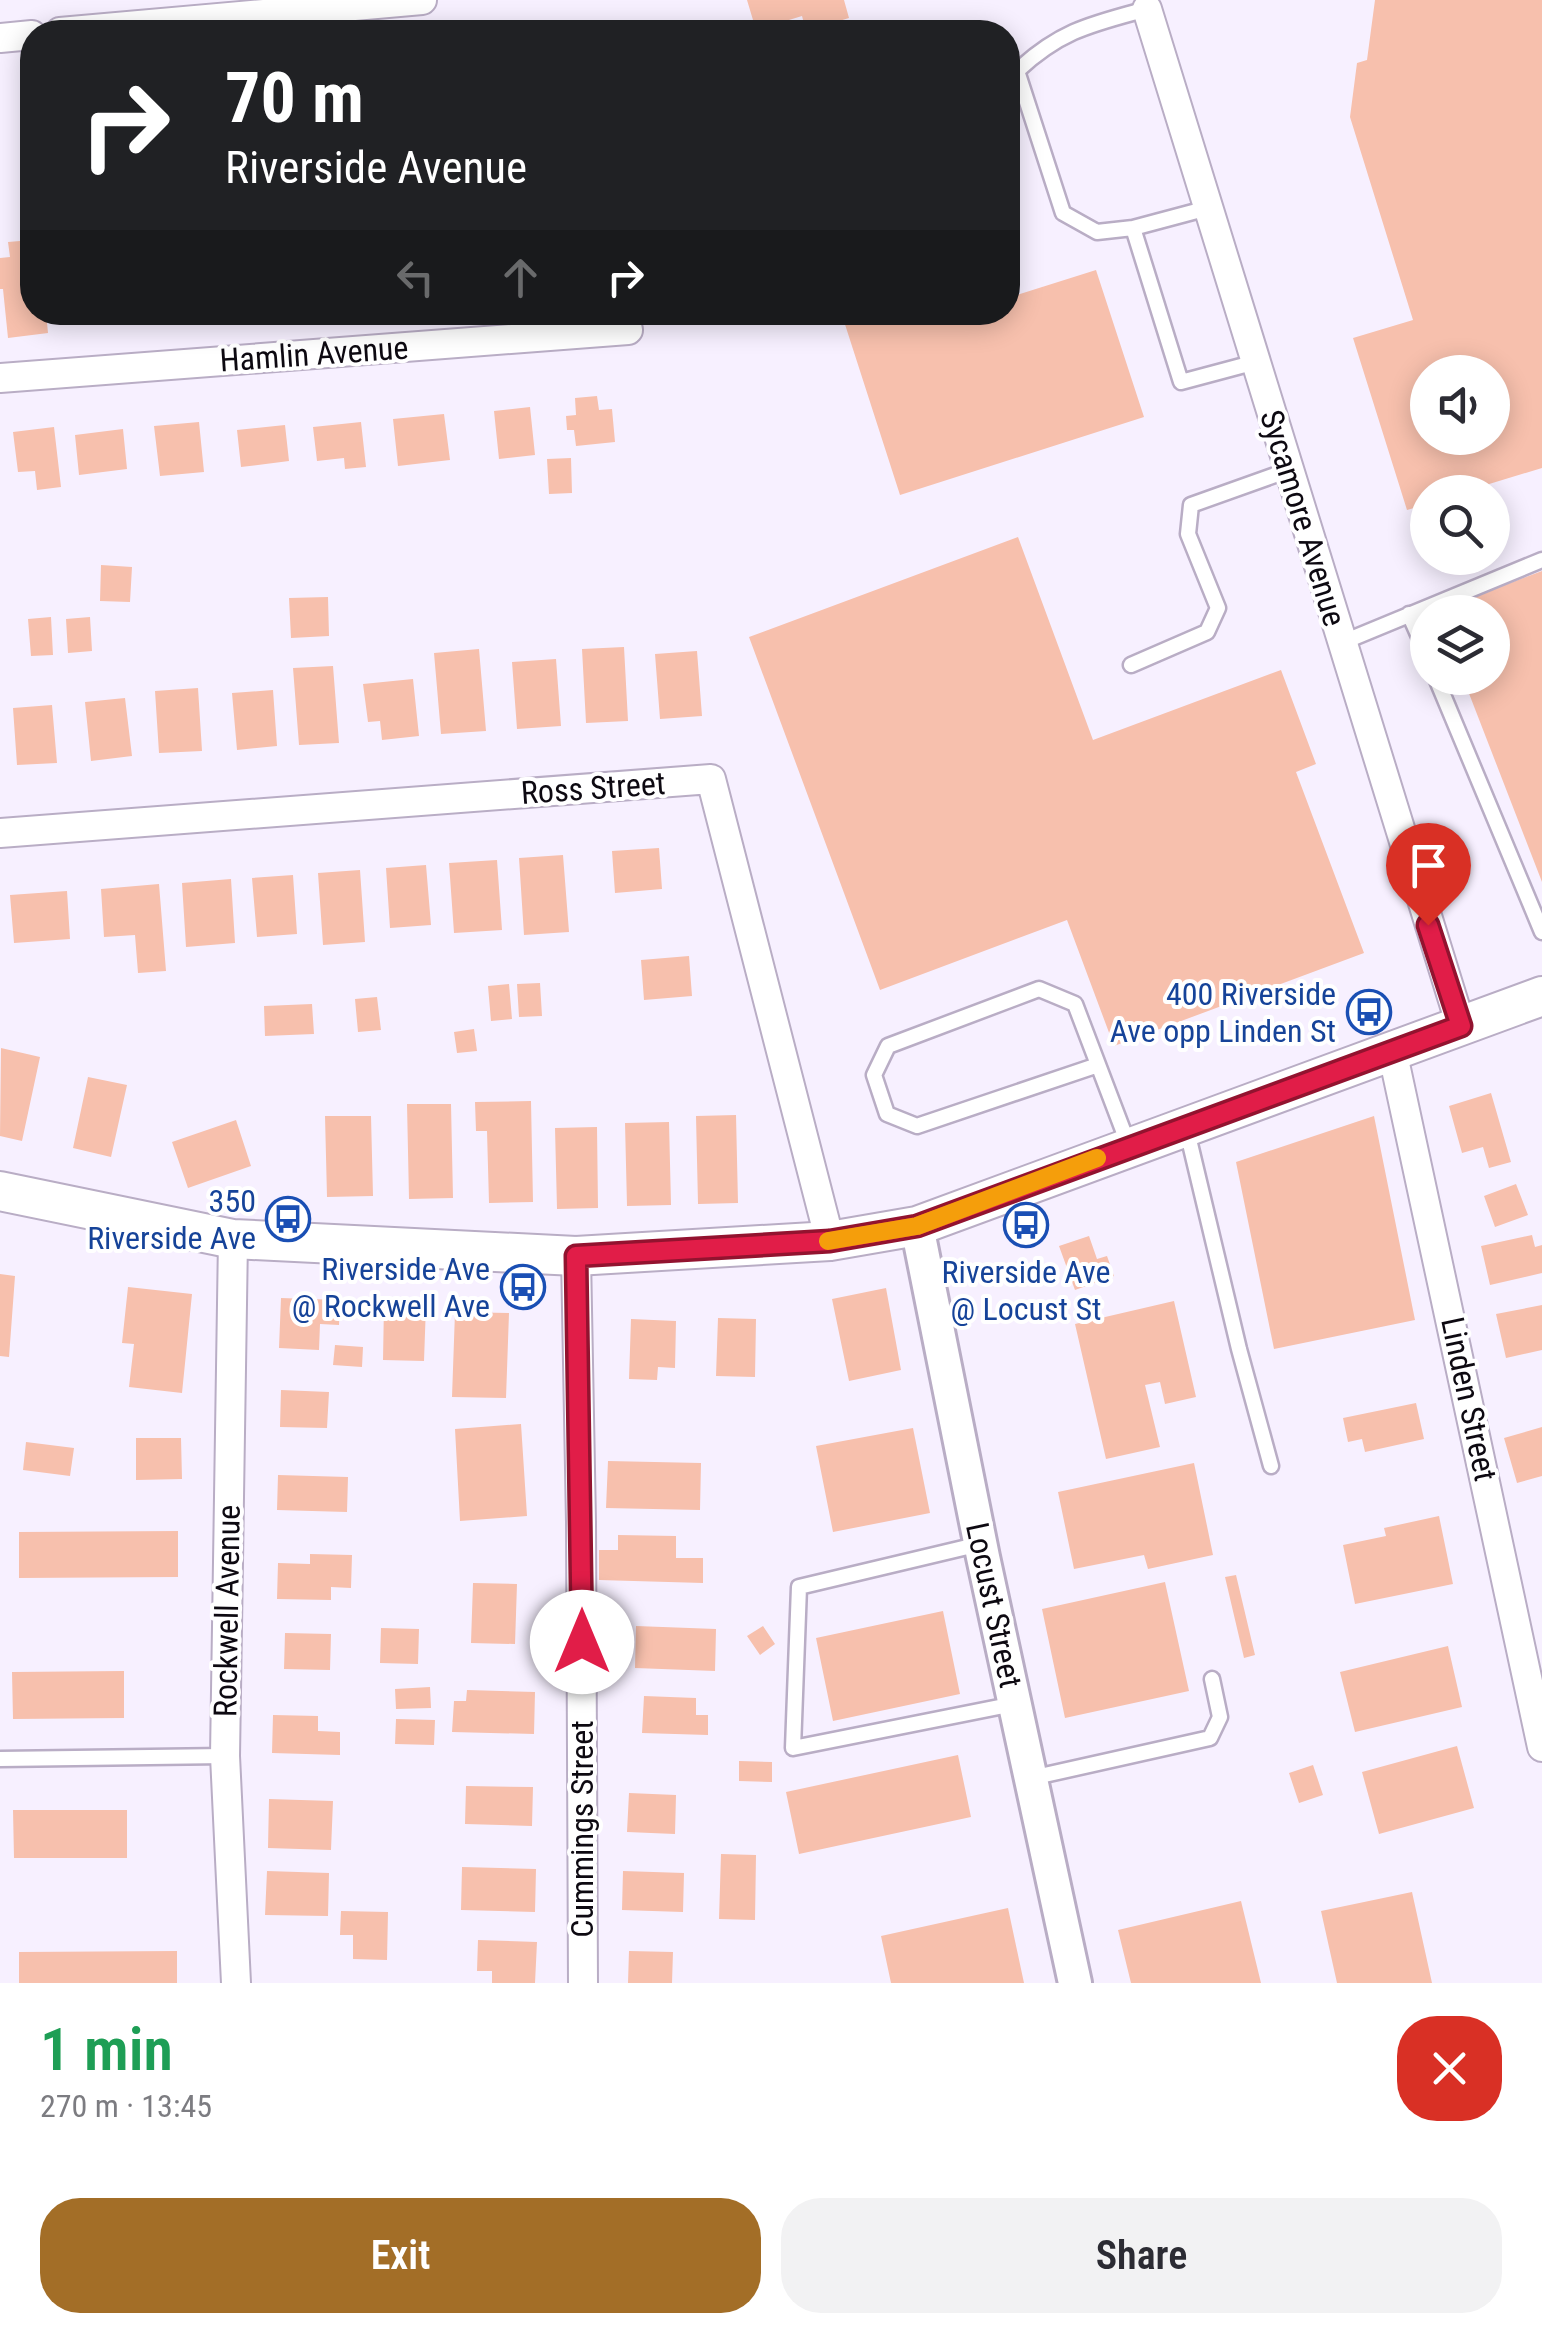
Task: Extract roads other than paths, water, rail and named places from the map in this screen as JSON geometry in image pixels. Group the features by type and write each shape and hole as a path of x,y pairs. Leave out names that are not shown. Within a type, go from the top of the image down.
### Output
{"main road":[{"path":"0,1190 233,1239 576,1256 830,1241 917,1226 1542,996"}],"street":[{"path":"196,20 422,0"},
{"name":"Sycamore Avenue","path":"1142,4 1461,1026"},
{"name":"Hamlin Avenue","path":"0,378 628,330"},
{"name":"Ross Street","path":"0,833 711,780 830,1241"},
{"name":"Linden Street","path":"1392,1050 1542,1747"},
{"name":"Locust Street","path":"917,1226 980,1544 1075,1983"},
{"name":"Rockwell Avenue","path":"233,1239 225,1756 236,1983"},
{"name":"Cummings Street","path":"576,1256 582,1522 583,1983"}],"lane":[{"path":"1020,68 1038,51 1074,29 1142,4"},
{"path":"1020,80 1063,213 1097,232 1133,228 1208,208"},
{"path":"1133,228 1181,382 1256,362"},
{"path":"1130,665 1207,632 1218,608 1188,534 1191,506 1289,470"},
{"path":"1342,643 1542,560"},
{"path":"1443,695 1538,910 1542,932"},
{"path":"1098,1066 918,1126 887,1114 874,1075 888,1046 1039,989 1075,1004 1129,1146"},
{"path":"1186,1126 1271,1466"},
{"path":"980,1544 800,1587 793,1748 1014,1704"},
{"path":"1030,1778 1210,1738 1220,1717 1212,1678"},
{"path":"0,1759 225,1756"}],"place":[{"name":"400 Riverside Ave opp Linden St","path":"1369,1012"},
{"name":"350 Riverside Ave","path":"288,1219"},
{"name":"Riverside Ave @ Locust St","path":"1026,1225"},
{"name":"Riverside Ave @ Rockwell Ave","path":"523,1287"}]}
